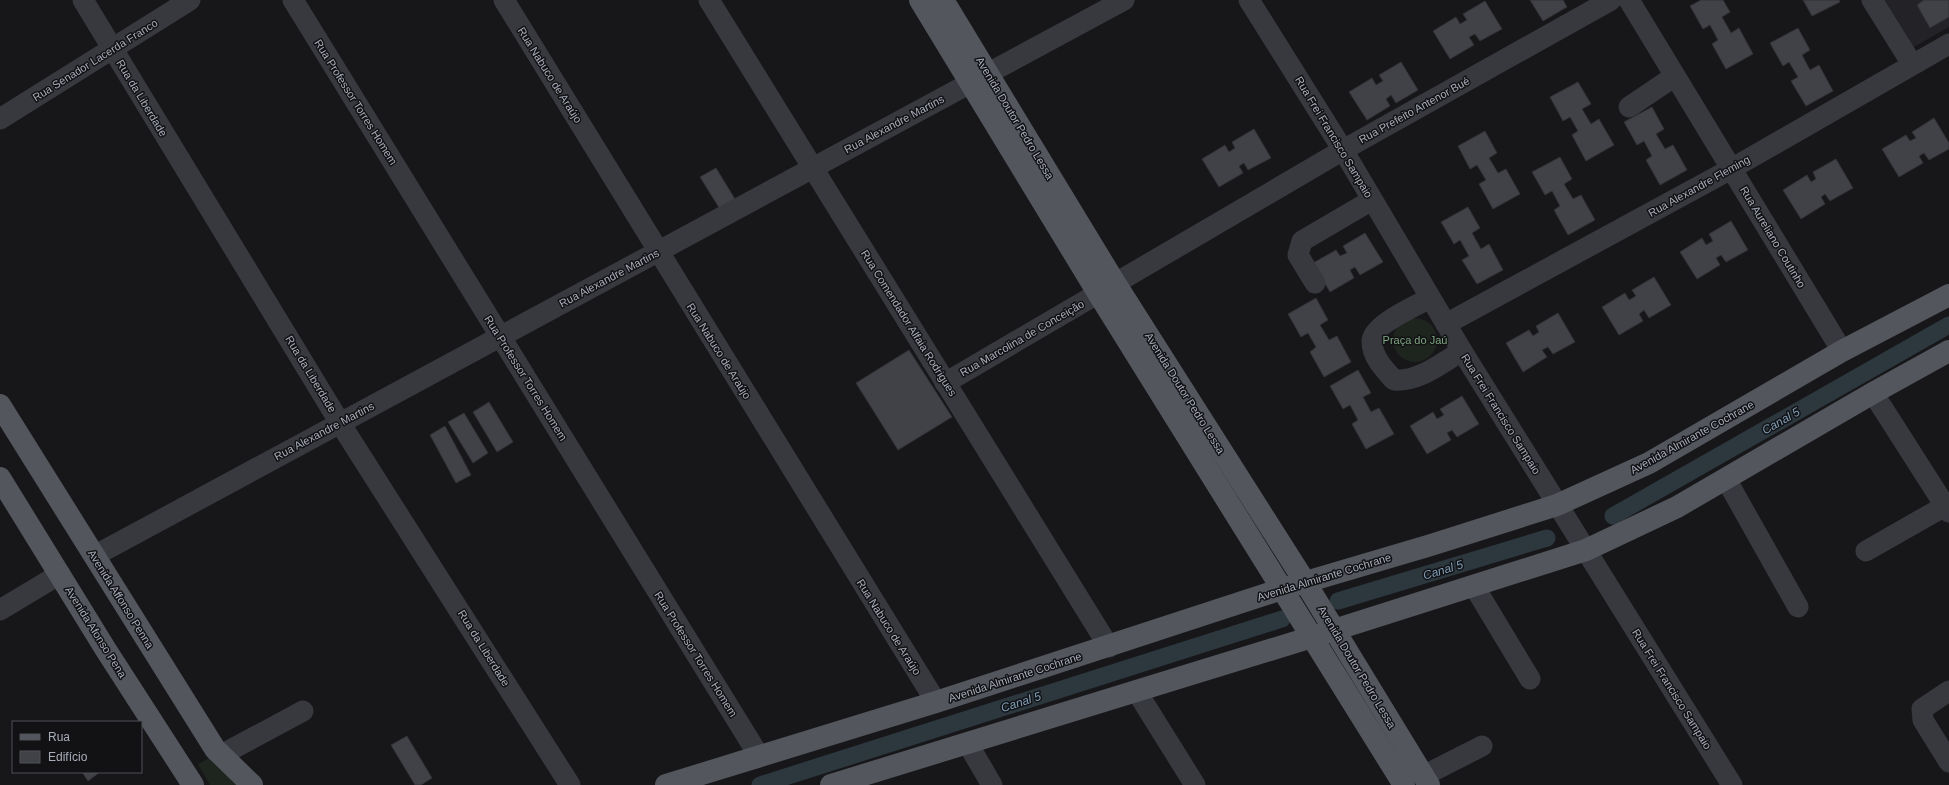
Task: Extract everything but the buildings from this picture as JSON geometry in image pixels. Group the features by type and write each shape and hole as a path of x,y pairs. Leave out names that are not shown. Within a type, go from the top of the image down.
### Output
{"main road":[{"name":"Avenida Doutor Pedro Lessa","path":"920,0 979,78 1107,288 1282,589 1404,785"},
{"name":"Avenida Doutor Pedro Lessa","path":"943,0 979,78"},
{"name":"Avenida Doutor Pedro Lessa","path":"1107,288 1305,582 1426,780"},
{"name":"Avenida Almirante Cochrane","path":"666,785 1109,647 1282,589 1560,509 1649,463 1842,351 1949,295"},
{"path":"831,785 1312,637 1474,586 1584,548 1677,507 1873,393 1949,352"},
{"name":"Avenida Affonso Penna","path":"0,405 215,749 252,785"},
{"name":"Avenida Afonso Pena","path":"0,478 106,650 193,785"}],"street":[{"name":"Rua da Liberdade","path":"83,0 340,423 570,785"},
{"name":"Rua Senador Lacerda Franco","path":"0,119 190,0"},
{"name":"Rua Professor Torres Homem","path":"293,0 759,756"},
{"name":"Rua Nabuco de Araújo","path":"504,0 936,702"},
{"name":"Rua Comendador Alfaia Rodrigues","path":"709,0 1109,647"},
{"name":"Rua Alexandre Martins","path":"94,556 1124,0"},
{"name":"Rua Frei Francisco Sampaio","path":"1249,0 1343,150 1462,351 1732,785"},
{"name":"Rua Prefeito Antenor Bué","path":"1107,288 1343,150 1611,0"},
{"name":"Rua Aureliano Coutinho","path":"1629,0 1842,351"},
{"path":"1872,0 1912,64"},
{"name":"Rua Alexandre Fleming","path":"1446,324 1731,169 1949,44"},
{"path":"1628,107 1675,76"},
{"path":"1315,283 1298,255 1302,241 1372,200"},
{"name":"Rua Marcolina de Conceição","path":"945,383 1107,288"},
{"path":"1430,298 1390,320 1376,330 1371,342 1378,361 1394,380 1406,381 1422,374 1462,351"},
{"path":"1866,551 1947,509 1873,393"},
{"path":"1726,479 1798,606"},
{"path":"0,610 60,574"},
{"path":"1474,586 1530,679"},
{"path":"1949,691 1922,709 1923,720 1949,762"},
{"path":"1137,692 1195,785"},
{"path":"221,756 303,710"},
{"path":"968,744 992,785"},
{"path":"1426,780 1482,746"}],"shaded area":[{"path":"1883,0 1949,0 1949,27 1912,48"}],"green space":[{"name":"Praça do Jaú","path":"1411,318 1419,318 1431,324 1437,336 1437,344 1431,356 1419,362 1411,362 1399,356 1393,344 1393,336 1399,324"},
{"path":"215,755 240,785 210,785 198,764"}],"waterway":[{"name":"Canal 5","path":"1613,516 1949,325"},
{"name":"Canal 5","path":"1338,601 1547,538"},
{"name":"Canal 5","path":"760,785 1282,619"}]}
